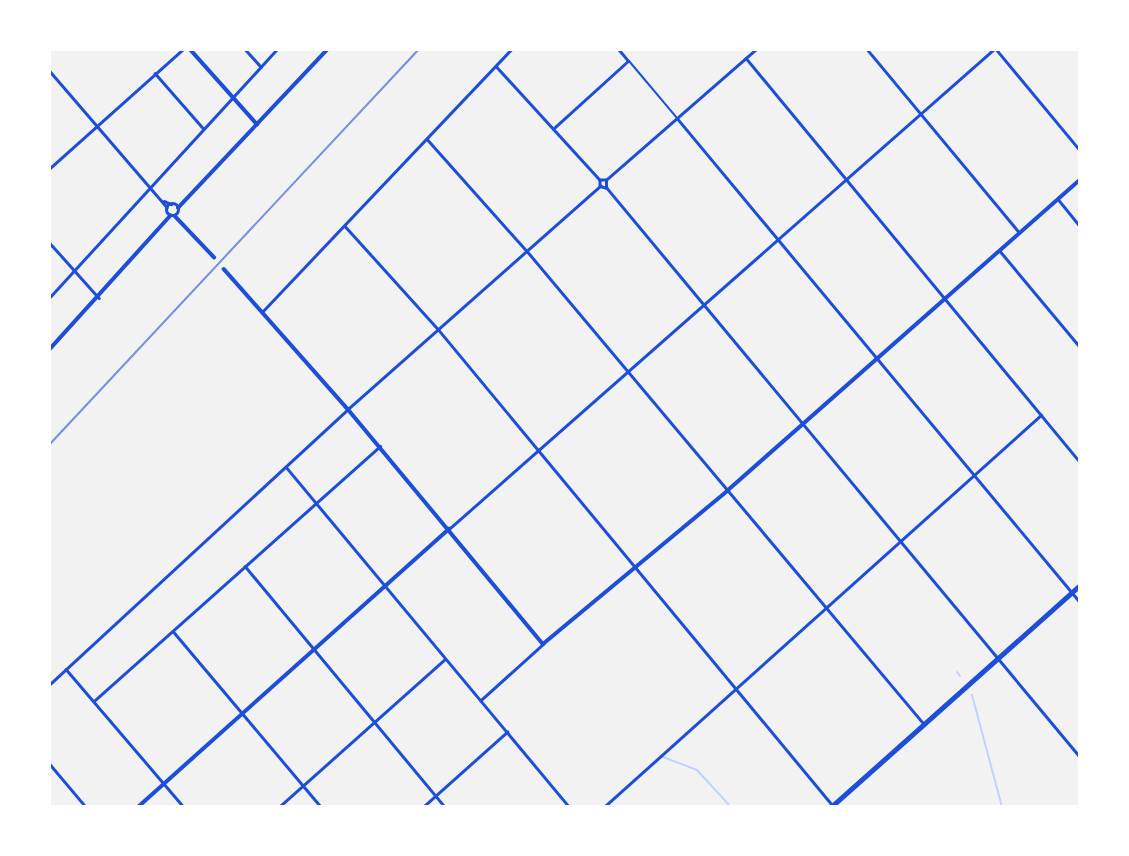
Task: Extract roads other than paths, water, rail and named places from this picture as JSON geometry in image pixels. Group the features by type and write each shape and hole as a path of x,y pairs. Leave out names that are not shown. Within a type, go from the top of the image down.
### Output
{"main road":[{"path":"833,806 1080,585"}],"street":[{"path":"49,169 183,49"},
{"path":"190,49 257,124"},
{"path":"245,49 261,67"},
{"path":"49,298 277,49"},
{"path":"49,350 99,298 164,221 179,209 187,196 328,49"},
{"path":"262,312 512,49"},
{"path":"618,49 779,238 1080,602"},
{"path":"600,180 606,180 755,49"},
{"path":"867,49 1020,233"},
{"path":"138,807 313,648 995,49 1080,150"},
{"path":"746,58 1080,462"},
{"path":"553,129 628,61"},
{"path":"49,685 348,409 600,186 600,180 496,66"},
{"path":"49,71 164,201 179,209"},
{"path":"155,73 203,128"},
{"path":"428,140 527,250 924,724"},
{"path":"606,180 606,187 1080,757"},
{"path":"481,700 543,644 727,491 1080,180"},
{"path":"600,186 606,187"},
{"path":"171,205 187,196"},
{"path":"1058,200 1080,226"},
{"path":"171,205 171,215"},
{"path":"179,209 180,220"},
{"path":"171,215 180,220 214,257"},
{"path":"345,226 438,330 833,806"},
{"path":"49,242 99,298"},
{"path":"1000,251 1080,347"},
{"path":"224,269 380,446 543,644"},
{"path":"604,807 1041,415"},
{"path":"94,701 380,446"},
{"path":"287,468 569,807"},
{"path":"246,566 445,807"},
{"path":"173,631 321,807"},
{"path":"279,807 445,659"},
{"path":"66,669 184,807"},
{"path":"423,807 507,732"},
{"path":"49,763 86,807"}],"waterway":[{"path":"957,672 960,676"},
{"path":"972,695 1002,807"},
{"path":"663,757 697,770 731,807"}],"railway":[{"path":"49,445 419,49"}]}
